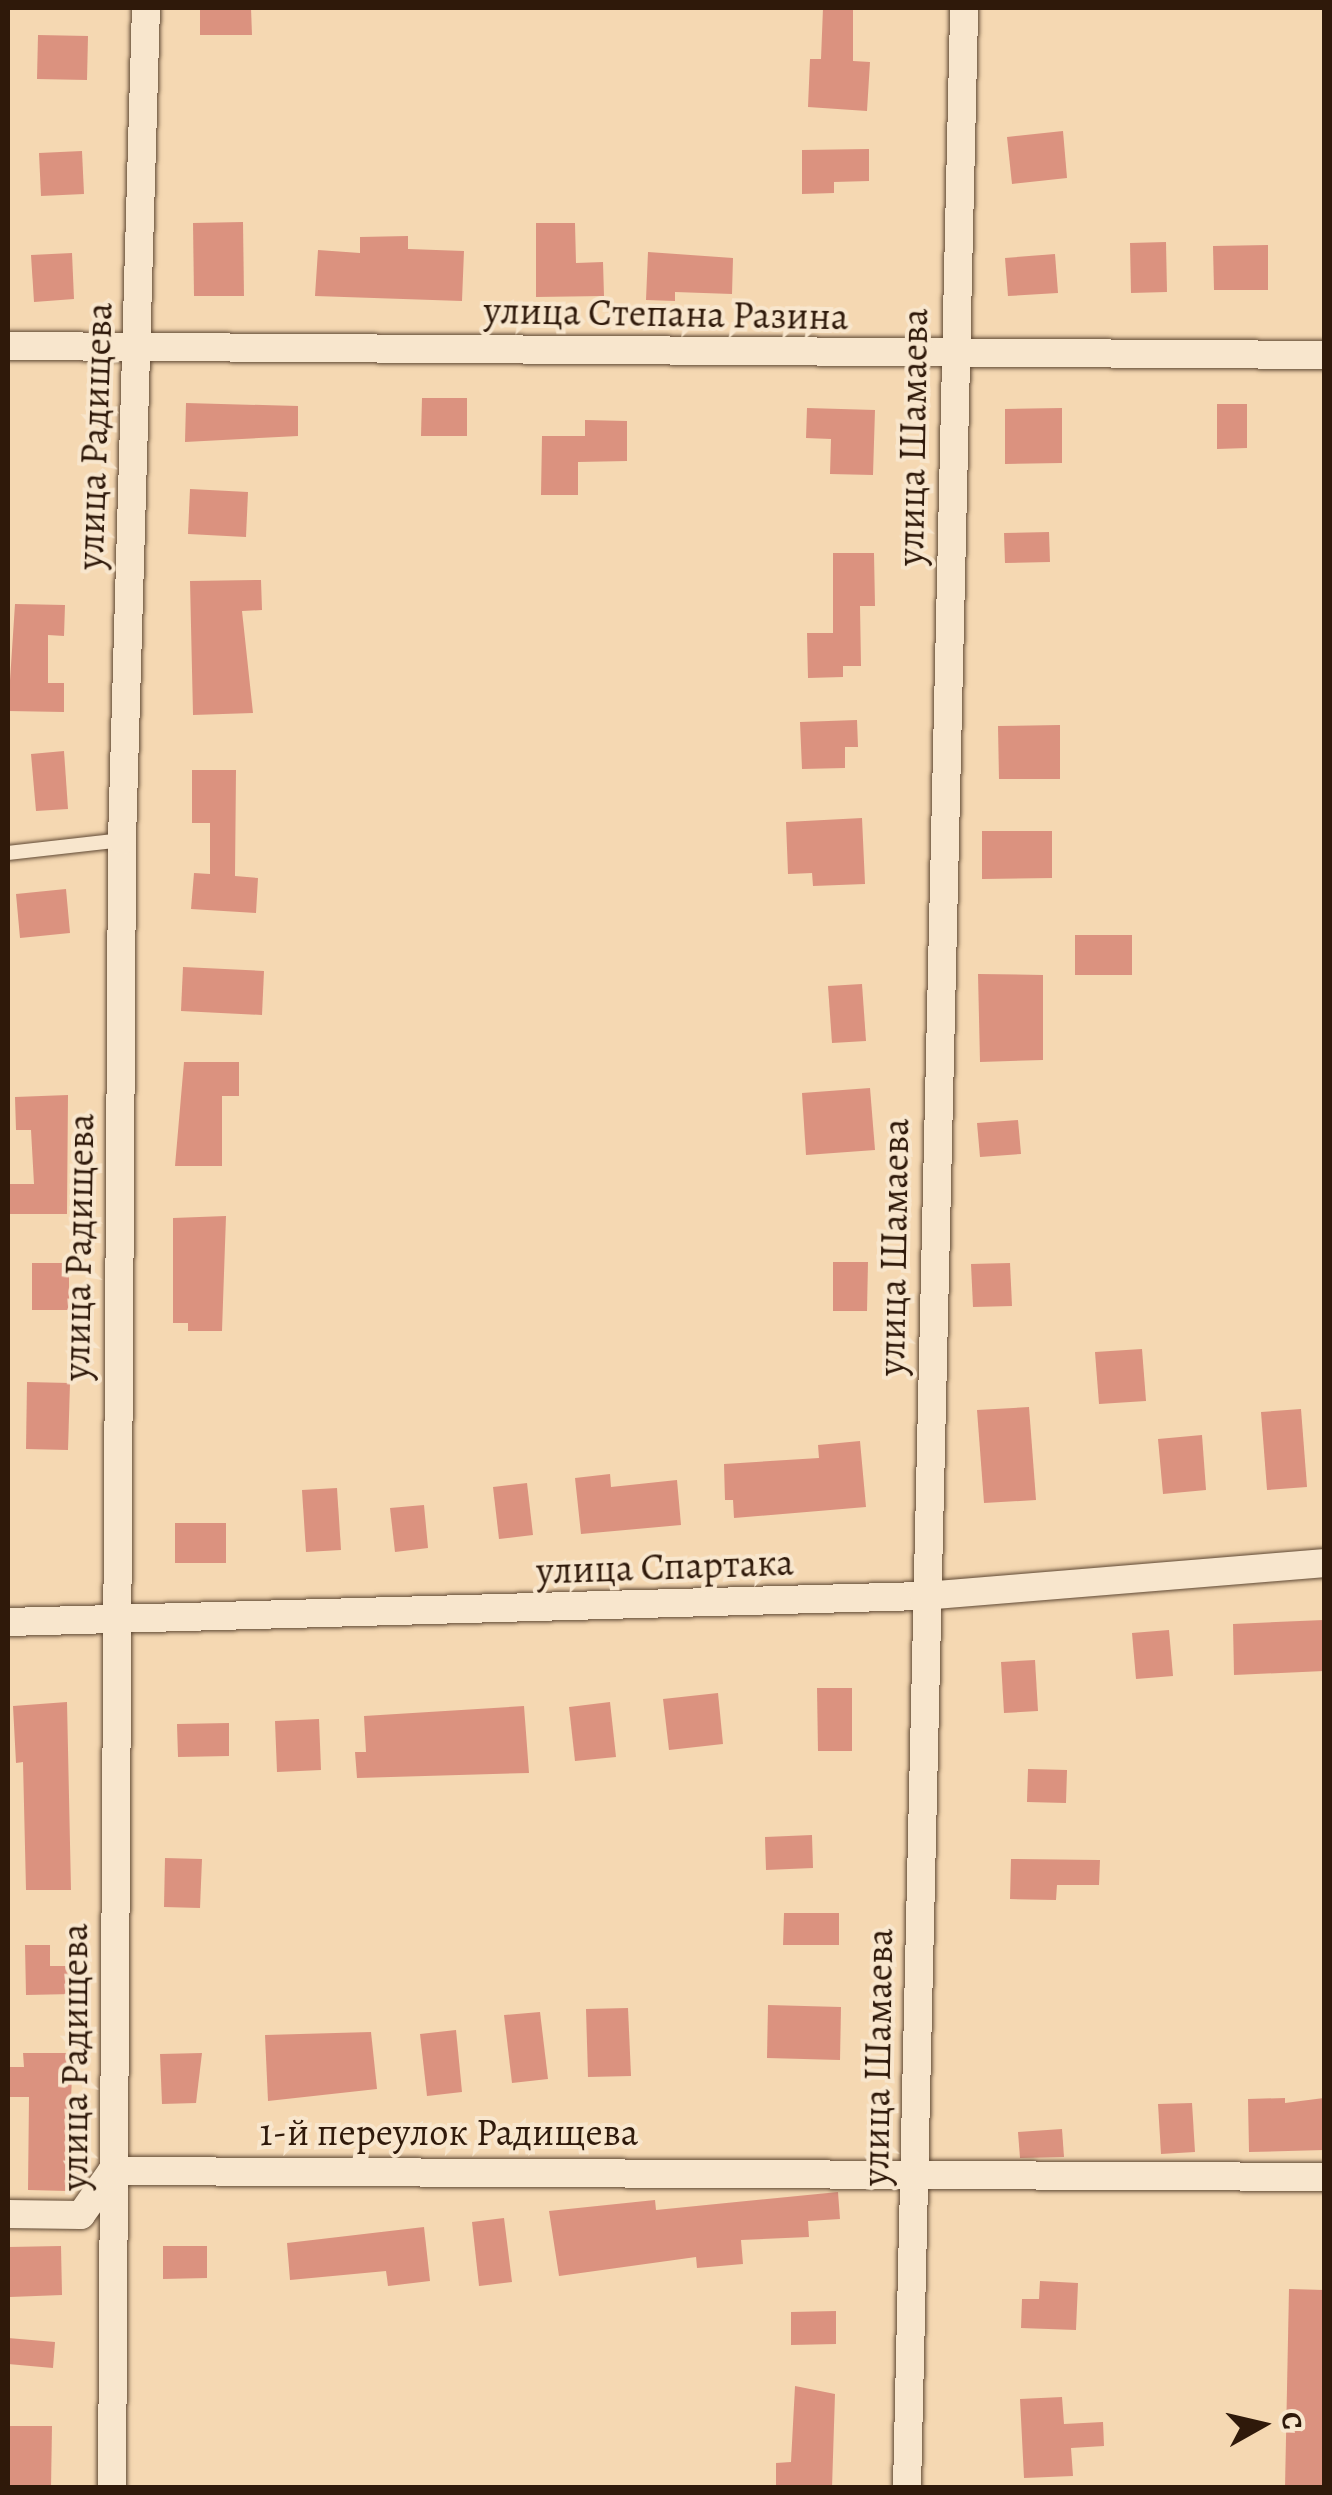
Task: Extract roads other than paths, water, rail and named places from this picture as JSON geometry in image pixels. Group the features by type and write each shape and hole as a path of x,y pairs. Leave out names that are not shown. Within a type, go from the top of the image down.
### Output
{"street":[{"name":"улица Радищева","path":"112,2488 112,1622 122,840 146,8"},
{"name":"улица Шамаева","path":"906,2488 952,354 964,8"},
{"name":"улица Степана Разина","path":"8,346 1324,355"},
{"name":"улица Спартака","path":"8,1622 924,1596 1324,1563"},
{"name":"1-й переулок Радищева","path":"112,2170 914,2170 1324,2177"},
{"path":"8,2214 81,2215 112,2170"}],"lane":[{"path":"8,852 122,840"}]}
